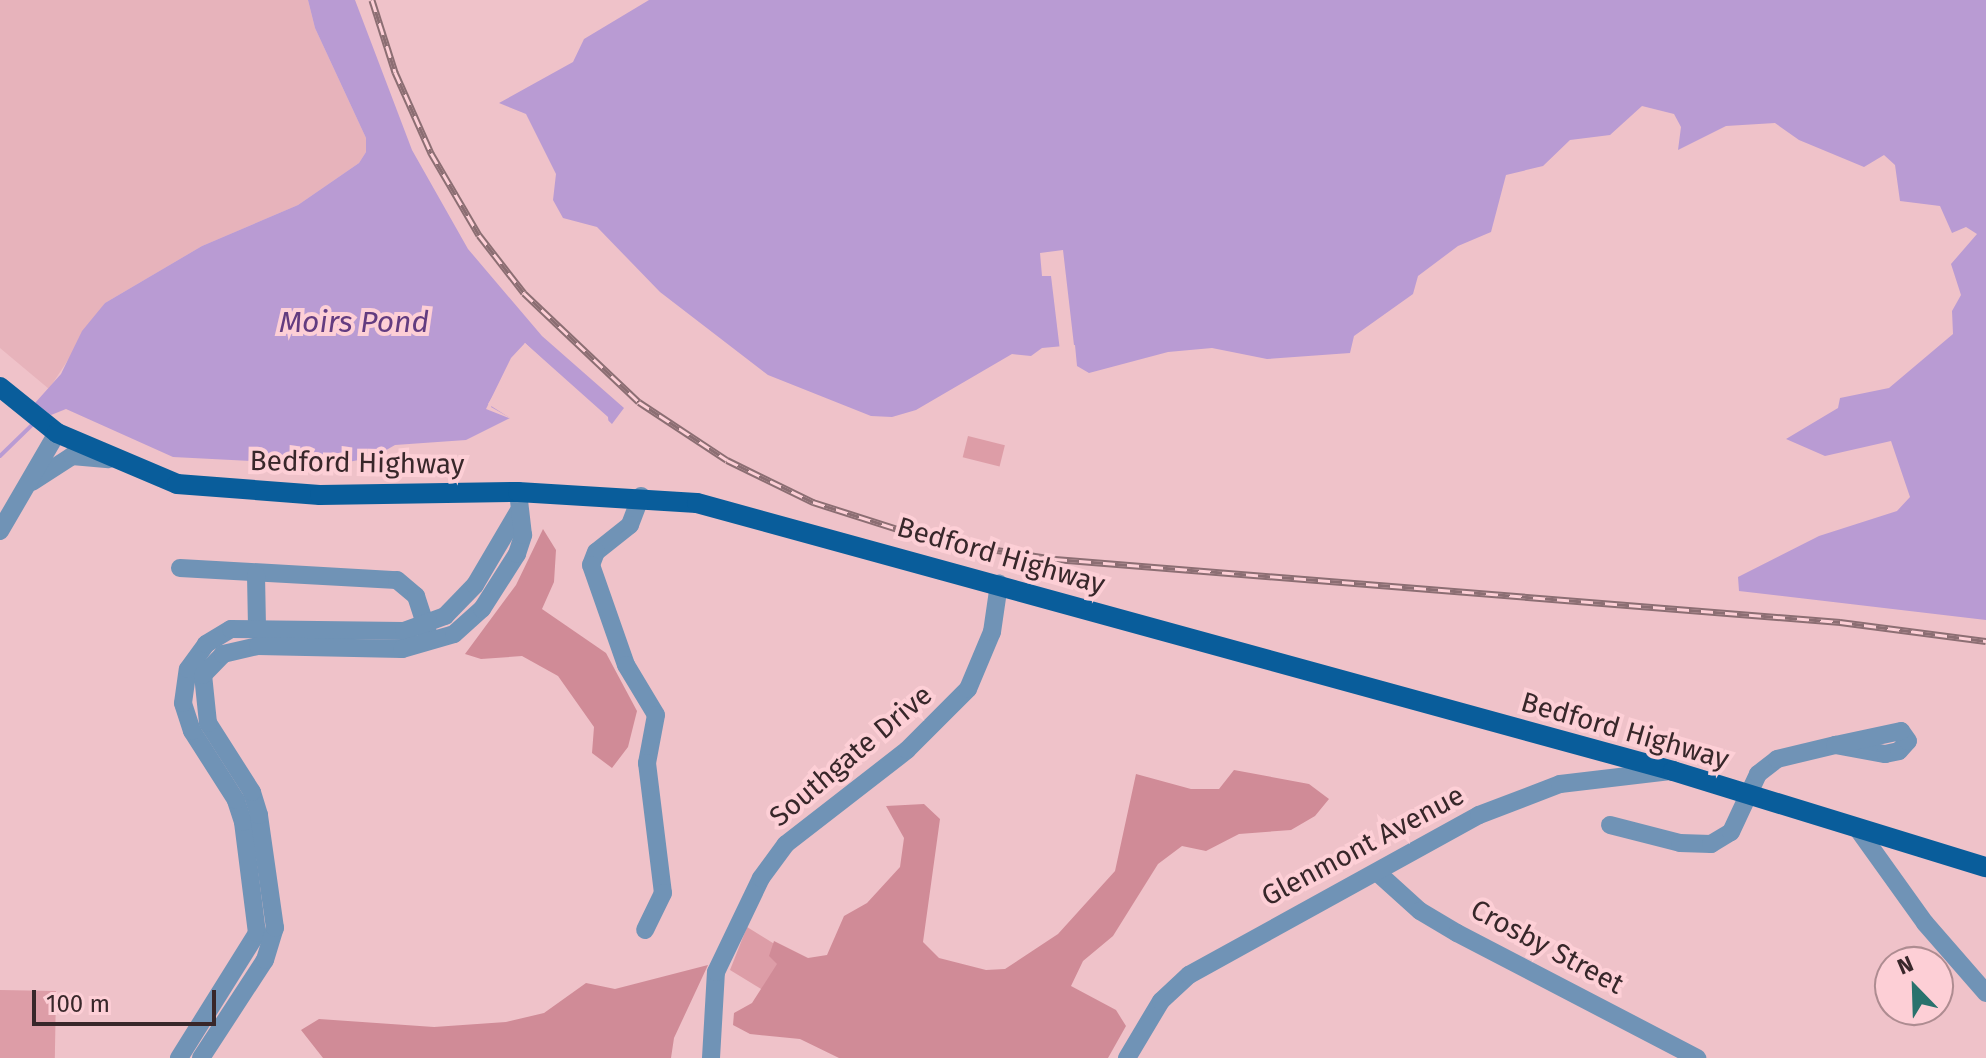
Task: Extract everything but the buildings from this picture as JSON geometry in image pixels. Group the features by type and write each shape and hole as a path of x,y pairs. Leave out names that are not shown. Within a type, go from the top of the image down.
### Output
{"main road":[{"name":"Bedford Highway","path":"0,387 52,428 109,459 177,484 247,491 518,502 641,496 697,503 1673,771 1986,867"}],"street":[{"path":"0,531 52,428"},
{"path":"18,495 57,461 72,456 109,459"},
{"path":"641,496 630,525 596,552 591,565 626,665 656,715 647,763 663,893 645,930"},
{"path":"179,1058 257,933 243,822 236,800 192,731 183,703 188,669 206,644 231,629 404,631 427,623 461,604 518,502"},
{"path":"201,1058 265,960 275,928 259,815 252,792 208,723 203,675 223,654 258,646 402,649 428,644 454,634 482,609 508,572 523,535 518,502"},
{"path":"180,568 256,575 397,580 416,596 427,623 428,644"},
{"path":"256,575 257,628"},
{"path":"969,577 986,604 992,632"},
{"name":"Southgate Drive","path":"711,1058 716,972 761,878 786,844 817,816 947,715 968,689 992,632 999,584"},
{"path":"1610,825 1680,843 1711,844 1731,832 1758,774 1777,759 1835,745"},
{"name":"Glenmont Avenue","path":"1127,1058 1161,1001 1189,975 1278,922 1379,874 1529,792 1673,771"},
{"path":"1857,828 1925,923 1986,993"},
{"name":"Crosby Street","path":"1379,874 1420,911 1457,933 1697,1058"}],"shaded area":[{"path":"0,0 308,0 315,28 366,138 366,152 359,163 298,205 202,246 105,303 49,389 0,348"},
{"path":"968,436 1005,445 1000,467 963,457"},
{"path":"543,529 556,550 554,582 542,609 606,653 637,711 628,747 612,768 592,753 594,727 558,676 522,656 481,659 465,654 516,585"},
{"path":"1234,770 1309,784 1329,799 1315,816 1291,830 1239,834 1206,851 1182,846 1158,864 1113,936 1083,961 1071,986 1116,1010 1126,1026 1108,1058 839,1058 800,1039 750,1034 733,1025 734,1013 752,1003 777,964 769,956 774,941 808,958 827,955 844,916 867,903 900,867 904,838 886,806 924,804 940,819 923,942 939,958 986,970 1005,969 1058,934 1115,871 1136,774 1191,789 1219,789"},
{"path":"747,927 818,971 822,1026 730,970"},
{"path":"708,965 674,1038 671,1058 323,1058 301,1030 319,1019 434,1027 506,1022 544,1013 586,983 615,989"},
{"path":"0,990 56,991 55,1058 0,1058"}],"water":[{"name":"Moirs Pond","path":"308,0 355,0 412,150 468,249 542,336 624,408 612,424 525,343 488,404 510,418 466,440 395,445 374,457 333,465 173,457 66,409 51,415 35,403 61,374 82,331 105,303 202,246 298,205 359,163 366,152 366,138 315,28"},
{"path":"649,0 1986,0 1986,620 1739,591 1738,577 1819,536 1897,511 1910,497 1891,441 1825,456 1786,439 1838,408 1840,398 1889,388 1953,334 1952,311 1961,295 1951,264 1977,234 1966,227 1952,233 1940,206 1900,201 1895,165 1884,155 1864,167 1799,140 1775,123 1726,126 1678,150 1681,127 1674,114 1642,106 1610,135 1570,140 1543,166 1506,175 1491,232 1458,246 1418,276 1413,294 1354,336 1350,353 1267,359 1212,348 1168,352 1089,373 1077,366 1075,345 1042,348 1031,356 1012,354 916,410 892,417 871,416 768,375 660,292 597,227 563,218 553,200 556,174 526,114 499,103 573,62 584,39"}],"pier":[{"path":"1063,250 1077,371 1072,349 1060,351 1051,276 1042,276 1040,253"},
{"path":"525,343 608,417 609,428 525,348 491,407 514,420 486,409 511,358"}],"waterway":[{"path":"0,456 35,422"}],"railway":[{"path":"372,0 395,72 431,153 479,235 524,293 639,402 727,460 813,502 932,540 1055,559 1840,622 1986,641"}]}
